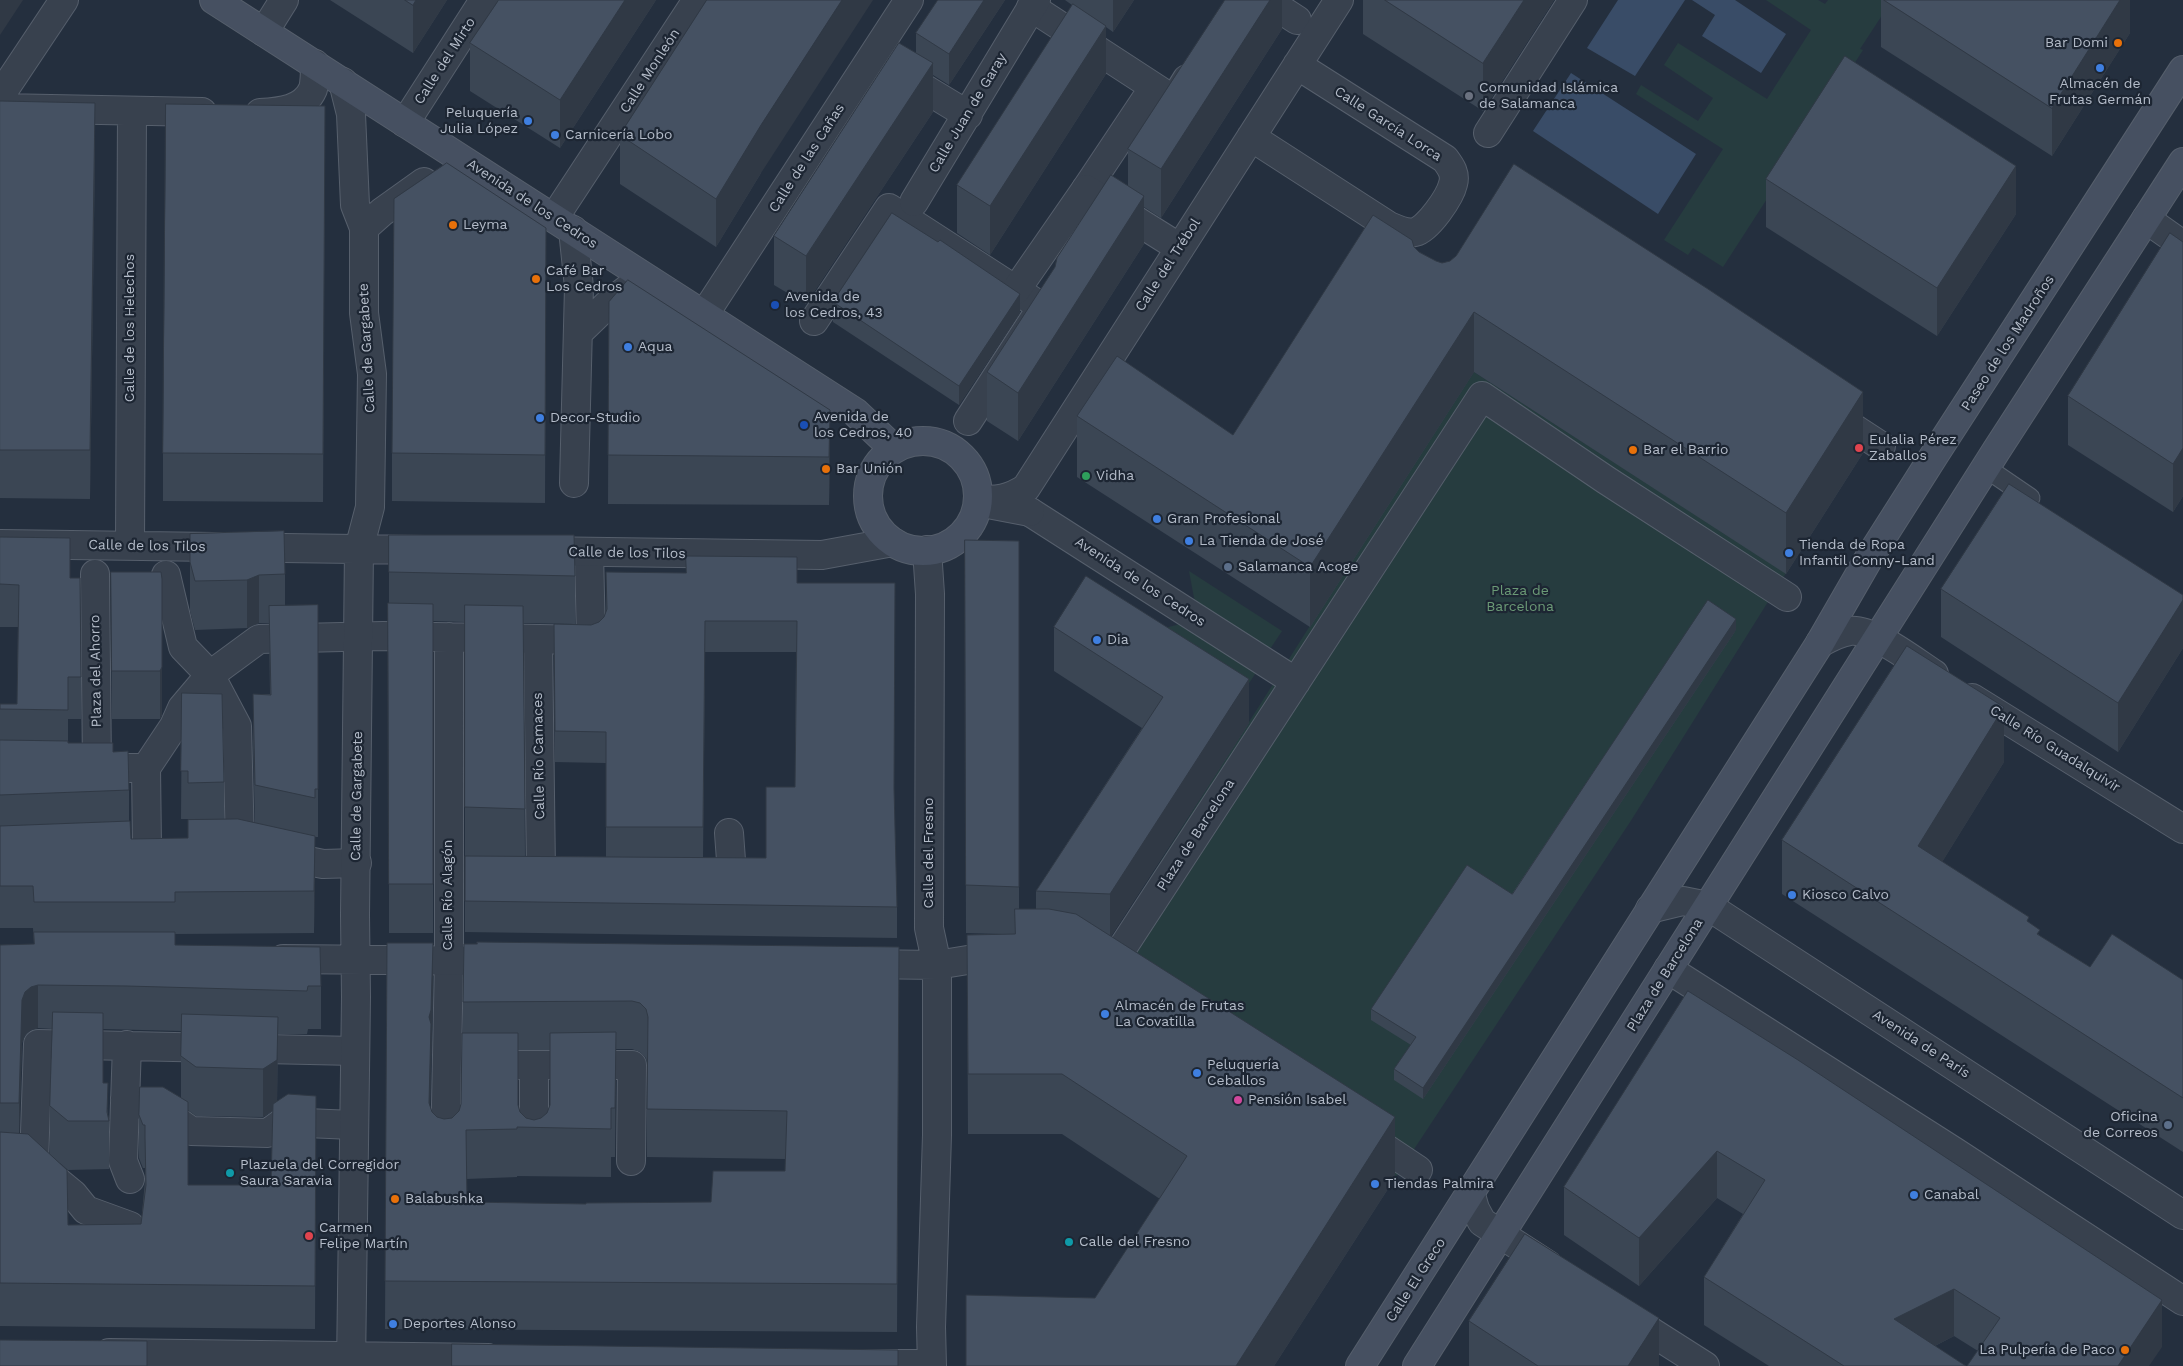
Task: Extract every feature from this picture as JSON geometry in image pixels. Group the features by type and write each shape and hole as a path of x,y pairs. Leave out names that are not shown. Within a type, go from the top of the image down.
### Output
{"main road":[{"name":"Avenida de los Cedros","path":"214,0 855,412 894,449"},
{"name":"Paseo de los Madroños","path":"1820,643 1869,558 1931,460 2183,70"},
{"path":"1878,639 2183,162"},
{"path":"931,441 950,448 963,458 973,474 978,501 975,513 961,535 941,548 927,550 909,549 893,542 874,522 870,514 867,495 871,477 880,461 894,449 912,442 931,441"},
{"name":"Plaza de Barcelona","path":"1500,1234 1878,639"},
{"path":"1471,1195 1650,909 1820,643"},
{"name":"Calle El Greco","path":"1360,1366 1471,1195"},
{"path":"1417,1366 1500,1234"}],"street":[{"path":"0,96 64,0"},
{"path":"264,32 284,0"},
{"name":"Calle del Mirto","path":"405,123 484,0"},
{"name":"Calle Monleón","path":"563,224 698,0"},
{"name":"Calle de las Cañas","path":"704,315 909,0"},
{"path":"1266,0 1297,20"},
{"name":"Calle del Trébol","path":"978,501 997,501 1012,497 1026,488 1339,0"},
{"path":"1488,133 1573,0"},
{"name":"Calle Juan de Garay","path":"909,210 1034,4 1097,50 1174,100 1201,58"},
{"path":"873,57 968,115"},
{"path":"0,108 229,113 289,110 305,101 313,88 315,64"},
{"name":"Calle García Lorca","path":"1251,137 1389,226 1402,231 1416,232 1427,225 1447,197 1453,183 1453,170 1445,159 1297,65"},
{"name":"Calle de Gargabete","path":"343,82 351,114 355,205 364,228 364,313 372,374 370,507 359,549 351,1361"},
{"path":"1016,290 1154,88"},
{"name":"Calle de los Helechos","path":"130,546 132,111"},
{"path":"364,228 382,212 460,158"},
{"path":"1086,189 1180,248"},
{"path":"814,321 890,208 909,210 962,255 1042,307 968,421"},
{"path":"2146,219 2183,245"},
{"path":"563,224 579,287 574,484"},
{"path":"578,333 607,305 644,276"},
{"name":"Plaza de Barcelona","path":"1133,986 1108,970 1482,396 1606,480 1786,597"},
{"path":"1807,398 1881,446"},
{"name":"Avenida de los Cedros","path":"978,501 1030,512 1296,682"},
{"name":"Calle de los Tilos","path":"509,551 822,555 893,542"},
{"name":"Calle de los Tilos","path":"0,544 449,550"},
{"name":"Calle del Fresno","path":"927,550 930,594 929,928 937,965 937,1135 931,1327 932,1365"},
{"path":"147,847 146,768 174,726 182,708 210,675 259,639 449,637 591,640 589,552"},
{"name":"Plaza del Ahorro","path":"95,574 97,768"},
{"path":"166,574 183,647 210,675 238,726 240,846"},
{"name":"Calle Río Guadalquivir","path":"1820,643 1850,631 1861,631 1878,639 2180,822"},
{"name":"Calle Río Alagón","path":"445,1152 448,960 449,637"},
{"name":"Calle Río Camaces","path":"538,639 541,874"},
{"path":"68,768 146,768"},
{"path":"684,874 732,874 729,832"},
{"path":"212,847 240,846 323,864 356,863"},
{"path":"118,848 175,847"},
{"path":"448,871 476,872"},
{"path":"513,873 569,874"},
{"name":"Avenida de París","path":"1650,909 1683,901 1708,906 2183,1215"},
{"path":"841,964 937,965 997,954 1027,954"},
{"path":"256,959 527,961"},
{"path":"1668,969 1955,1152 2183,1302"},
{"path":"130,1226 86,1210 73,1194 22,1162 38,1044 355,1050"},
{"path":"127,1045 122,1161 130,1179"},
{"path":"534,1065 534,1153"},
{"path":"445,1066 632,1065 632,1161"},
{"path":"125,1098 170,1116 191,1131 268,1134 283,1122 353,1125"},
{"path":"1347,1123 1418,1170"},
{"path":"1471,1195 1475,1209 1482,1222 1572,1281"},
{"path":"1604,1302 1704,1366"},
{"path":"88,1353 351,1361 510,1359"},
{"path":"838,1363 932,1365"}],"lane":[{"path":"1986,468 2046,509"}],"green space":[{"path":"1766,0 1818,0 1825,4 1828,0 1892,0 1860,49 1863,50 1723,267 1693,248 1688,255 1664,240 1723,149 1636,94 1641,85 1698,121 1713,98 1664,65 1678,43 1767,99 1811,30"},
{"name":"Plaza de Barcelona","path":"1474,372 1786,573 1632,819 1395,1178 1380,1169 1112,938 1365,539"},
{"path":"1189,571 1282,631 1270,649 1195,603"},
{"path":"1181,624 1257,671 1244,691 1147,632"}],"water":[{"path":"1618,0 1685,0 1635,76 1587,48"},
{"path":"1692,0 1735,0 1786,34 1761,73 1702,36 1715,15"},
{"path":"1571,73 1696,154 1658,214 1533,131"}],"building":[{"path":"405,0 416,0 413,5"},
{"path":"499,0 625,0 560,100 470,43"},
{"path":"707,0 842,0 761,125 716,199 620,135"},
{"path":"938,0 984,0 949,54 916,33"},
{"path":"1225,0 1270,0 1161,169 1128,149"},
{"path":"1385,0 1524,0 1483,63"},
{"path":"1884,0 2120,0 2052,108"},
{"path":"1073,4 1106,26 990,206 957,185"},
{"path":"899,43 933,63 806,256 774,236"},
{"path":"1845,56 2016,166 1937,288 1766,179"},
{"path":"0,101 95,103 90,450 0,450"},
{"path":"166,104 325,106 323,454 163,453"},
{"path":"447,163 546,228 545,455 392,453 394,199"},
{"path":"1514,164 1863,392 1786,513 1474,312 1310,567 1077,416 1117,356 1233,435 1373,215 1412,240 1414,247 1419,252 1442,263 1450,261 1456,256"},
{"path":"1111,175 1144,196 1018,393 987,372 1055,267 1057,258"},
{"path":"892,213 938,242 940,240 1020,294 959,386 833,302"},
{"path":"2170,233 2183,242 2183,448 2173,464 2068,396"},
{"path":"628,280 830,410 829,457 608,455 609,302"},
{"path":"2009,484 2183,595 2183,600 2118,703 1941,589"},
{"path":"284,531 285,574 259,575 247,580 195,581 190,562 190,534"},
{"path":"389,535 574,535 575,576 389,572"},
{"path":"0,537 70,538 70,578 80,578 81,677 68,677 68,710 0,709 0,704 17,704 19,585 0,584"},
{"path":"965,540 1019,541 1019,887 966,885"},
{"path":"686,556 797,557 797,583 895,583 894,788 897,907 465,901 465,856 766,858 766,787 795,787 797,621 705,621 703,827 606,827 606,732 555,731 554,624 591,625 599,622 604,617 607,609 606,572 686,573"},
{"path":"111,572 161,572 162,667 160,671 112,671"},
{"path":"1086,576 1249,679 1110,894 1036,891 1163,697 1054,627"},
{"path":"1708,600 1736,619 1423,1088 1394,1069 1416,1037 1371,1009 1467,865 1512,894"},
{"path":"388,603 433,604 433,884 389,884"},
{"path":"318,605 318,789 315,789 315,798 255,785 253,694 271,695 269,606"},
{"path":"465,605 523,606 525,809 465,807"},
{"path":"1907,646 2004,707 1918,846 2029,917 2027,921 2040,930 2037,934 2090,967 2112,934 2183,980 2183,1098 1782,840"},
{"path":"182,693 222,694 224,782 188,783 188,771 181,771"},
{"path":"0,740 113,743 113,752 128,751 129,790 0,795"},
{"path":"238,819 315,836 314,891 175,892 175,902 34,902 33,886 0,886 0,826 130,821 131,839 188,838 188,820"},
{"path":"1015,909 1049,909 1076,914 1395,1117 1236,1366 966,1366 966,1295 1095,1298 1187,1156 1062,1074 968,1074 967,935 1015,934"},
{"path":"34,932 175,932 175,945 320,947 321,986 308,986 307,991 127,986 38,985 31,987 25,992 22,1000 19,1103 0,1103 0,945 34,944"},
{"path":"477,942 899,947 897,1284 385,1281 387,943 433,943 431,1010 429,1017 431,1024 429,1103 432,1112 437,1117 444,1119 452,1118 459,1111 461,1104 462,1033 518,1033 518,1105 520,1112 526,1118 534,1120 541,1118 547,1113 550,1105 550,1033 616,1032 615,1108 611,1108 611,1129 517,1127 517,1129 466,1130 467,1202 586,1204 711,1202 713,1171 785,1171 787,1111 647,1109 648,1017 646,1009 640,1003 632,1001 463,1002 464,944 477,944"},
{"path":"1688,991 1798,1060 2162,1300 2118,1366 1967,1366 2000,1318 1954,1289 1894,1319 1966,1366 1844,1366 1704,1277 1765,1180 1717,1151 1639,1238 1564,1187"},
{"path":"53,1012 103,1013 103,1083 108,1083 107,1112 109,1121 68,1121 50,1106"},
{"path":"182,1014 278,1017 277,1060 263,1069 196,1067 181,1056"},
{"path":"140,1087 163,1087 188,1102 188,1185 271,1185 273,1104 288,1094 316,1096 315,1286 0,1283 0,1132 28,1134 67,1170 68,1225 141,1224 146,1185 145,1125 143,1125 139,1115"},
{"path":"1525,1234 1659,1318 1628,1366 1538,1366 1469,1321"},
{"path":"0,1340 147,1341 147,1366 0,1366"},
{"path":"452,1344 898,1350 898,1366 452,1366"}],"place":[{"name":"Bar Domi","path":"2118,43"},
{"name":"Almacén de Frutas Germán","path":"2100,68"},
{"name":"Comunidad Islámica de Salamanca","path":"1469,96"},
{"name":"Peluquería Julia López","path":"528,121"},
{"name":"Carnicería Lobo","path":"555,135"},
{"name":"Leyma","path":"453,225"},
{"name":"Café Bar Los Cedros","path":"536,279"},
{"name":"Avenida de los Cedros, 43","path":"775,305"},
{"name":"Aqua","path":"628,347"},
{"name":"Decor-Studio","path":"540,418"},
{"name":"Avenida de los Cedros, 40","path":"804,425"},
{"name":"Eulalia Pérez Zaballos","path":"1859,448"},
{"name":"Bar el Barrio","path":"1633,450"},
{"name":"Bar Unión","path":"826,469"},
{"name":"Vidha","path":"1086,476"},
{"name":"Gran Profesional","path":"1157,519"},
{"name":"La Tienda de José","path":"1189,541"},
{"name":"Tienda de Ropa Infantil Conny-Land","path":"1789,553"},
{"name":"Salamanca Acoge","path":"1228,567"},
{"name":"Dia","path":"1097,640"},
{"name":"Kiosco Calvo","path":"1792,895"},
{"name":"Almacén de Frutas La Covatilla","path":"1105,1014"},
{"name":"Peluquería Ceballos","path":"1197,1073"},
{"name":"Pensión Isabel","path":"1238,1100"},
{"name":"Oficina de Correos","path":"2168,1125"},
{"name":"Plazuela del Corregidor Saura Saravia","path":"230,1173"},
{"name":"Tiendas Palmira","path":"1375,1184"},
{"name":"Canabal","path":"1914,1195"},
{"name":"Balabushka","path":"395,1199"},
{"name":"Carmen Felipe Martín","path":"309,1236"},
{"name":"Calle del Fresno","path":"1069,1242"},
{"name":"Deportes Alonso","path":"393,1324"},
{"name":"La Pulpería de Paco","path":"2125,1350"}]}
